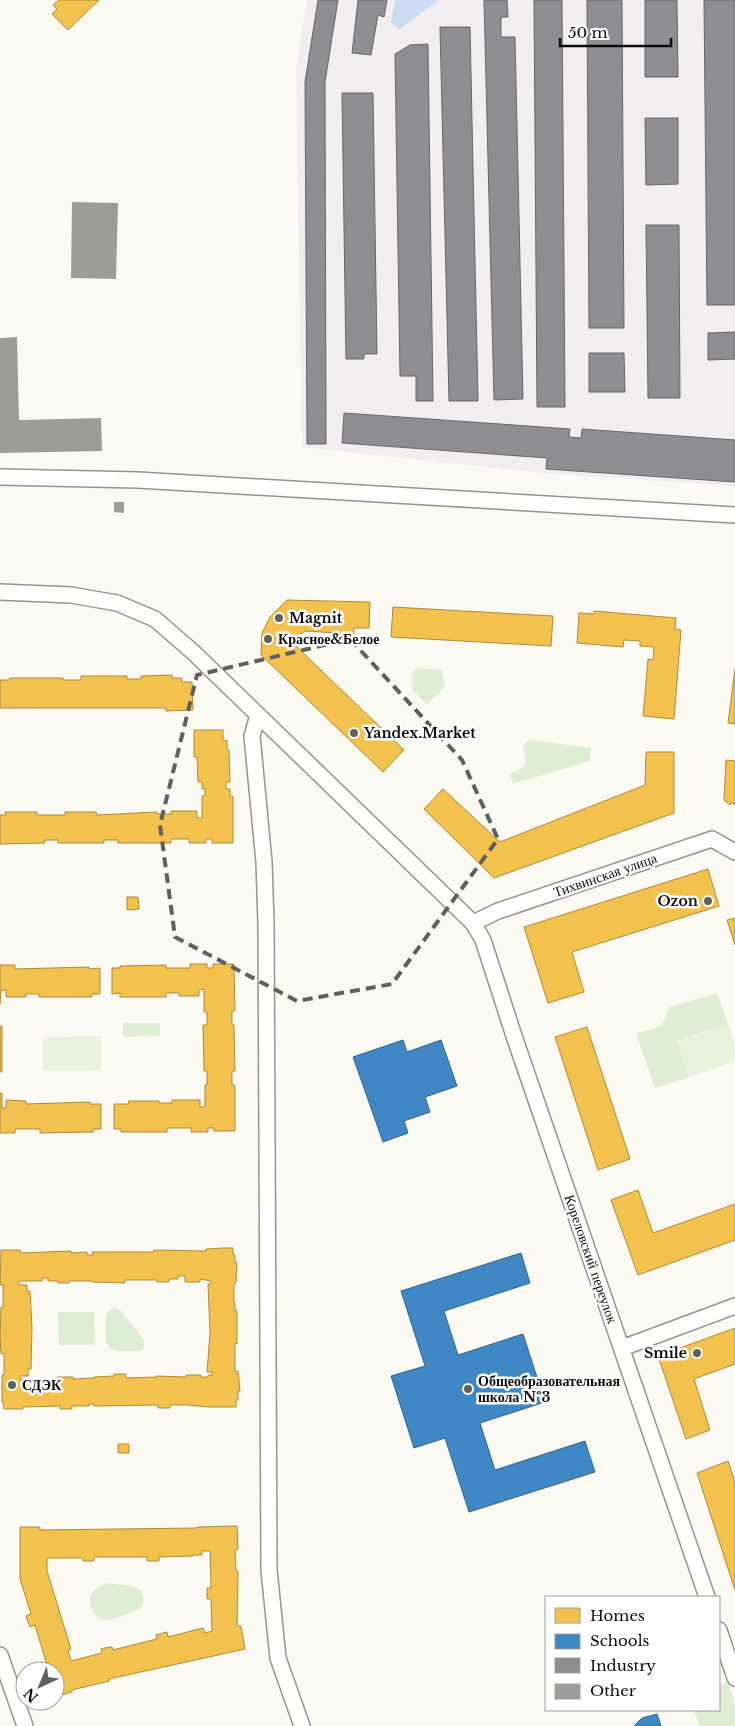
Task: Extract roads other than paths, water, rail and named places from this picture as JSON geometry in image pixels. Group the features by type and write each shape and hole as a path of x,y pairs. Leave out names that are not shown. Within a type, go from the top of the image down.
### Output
{"street":[{"path":"0,477 138,480 735,515"},
{"name":"Кореловский переулок","path":"0,592 71,595 117,603 155,619 193,652 473,923 483,940 514,1036 708,1596"},
{"path":"258,715 252,736 264,862 266,923 269,1570 278,1658 302,1726"},
{"name":"Тихвинская улица","path":"473,923 486,916 712,839 735,852"},
{"path":"622,1348 735,1306"},
{"path":"720,1633 735,1678"},
{"path":"0,1655 25,1726"}],"water":[{"path":"395,0 438,0 400,29 391,23"}],"place":[{"name":"Magnit","path":"279,618"},
{"name":"Красное&Белое","path":"268,639"},
{"name":"Yandex.Market","path":"354,733"},
{"name":"Ozon","path":"708,901"},
{"name":"Smile","path":"697,1353"},
{"name":"СДЭК","path":"12,1385"},
{"name":"Общеобразовательная школа №3","path":"468,1389"}]}
